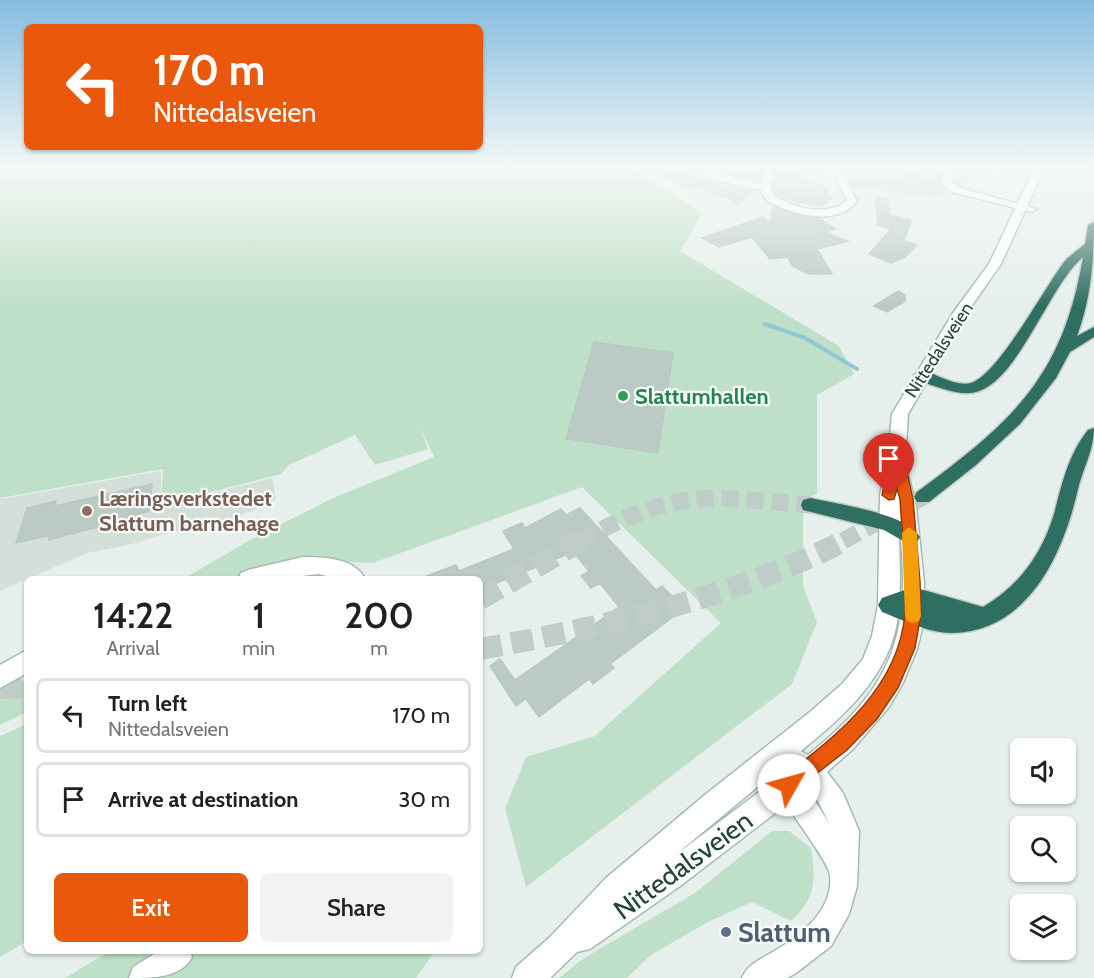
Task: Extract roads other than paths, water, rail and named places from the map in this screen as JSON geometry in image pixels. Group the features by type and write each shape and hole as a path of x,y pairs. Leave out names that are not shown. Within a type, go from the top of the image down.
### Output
{"highway":[{"path":"923,497 968,464 1020,415 1046,382 1065,349 1081,299 1092,247 1094,225"},
{"path":"922,375 960,388 973,388 984,384 998,368 1070,263 1092,247"},
{"path":"1065,349 1094,332"},
{"path":"889,605 913,605 950,623 982,616 1015,597 1044,564 1060,524 1078,458 1094,435"},
{"path":"810,505 889,524 910,537"}],"main road":[{"name":"Nittedalsveien","path":"527,978 560,950 616,888 819,721 861,680 878,653 889,605 889,495 897,458 900,414 922,375 944,344 960,313 983,285 1003,250 1020,235 1023,215"},
{"name":"Nittedalsveien","path":"560,950 628,908 799,778 856,729 883,698 900,666 913,605 906,499 897,458"},
{"path":"262,576 314,565 345,570 352,576"},
{"path":"0,677 24,664"},
{"path":"762,977 806,948 826,928 842,896 847,849 844,826 830,798 799,778 778,753"},
{"path":"144,978 177,957"}],"waterway":[{"path":"765,324 805,338 857,369"}],"tunnel":[{"path":"843,541 923,497"},
{"path":"580,541 644,511 695,499 736,499 810,505"},
{"path":"483,597 583,540"},
{"path":"483,648 574,631 667,608 758,578 846,540"},
{"path":"0,688 24,687"}],"place":[{"name":"Slattumhallen","path":"623,396"},
{"name":"Læringsverkstedet Slattum barnehage","path":"87,511"},
{"name":"Slattum","path":"726,932"}]}
